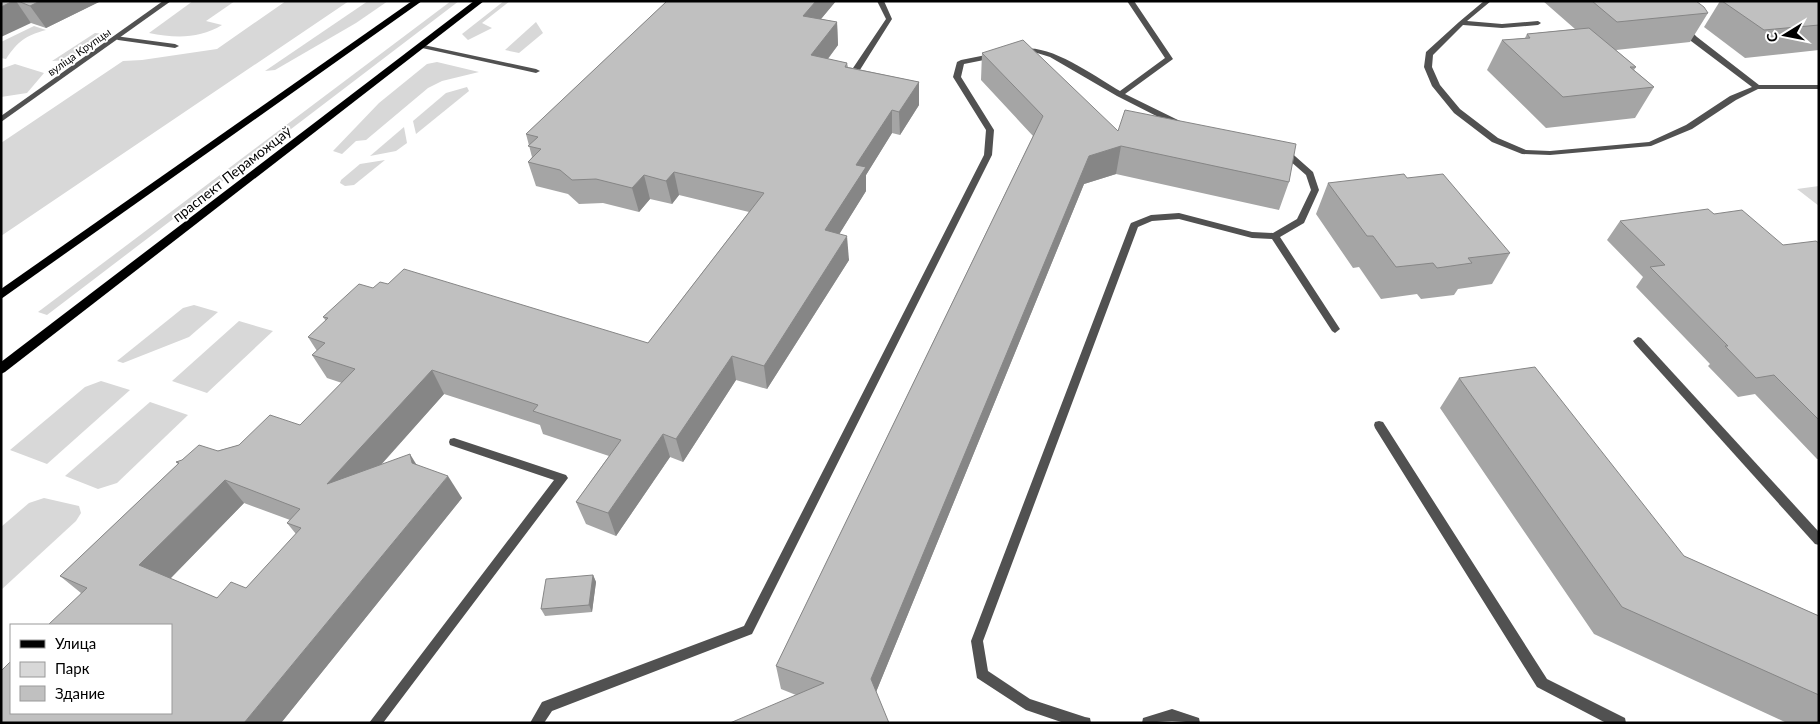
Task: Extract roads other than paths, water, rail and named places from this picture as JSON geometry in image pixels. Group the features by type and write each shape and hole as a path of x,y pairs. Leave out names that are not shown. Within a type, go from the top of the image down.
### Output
{"main road":[{"path":"1,295 418,1"},
{"name":"праспект Пераможцаў","path":"1,369 480,1"}],"street":[{"name":"вуліца Крупцы","path":"1,120 168,1"},
{"path":"854,71 889,19 880,1"},
{"path":"1120,94 1169,59 1130,1"},
{"path":"1488,1 1460,22 1429,54 1428,67 1436,86 1457,111 1495,140 1525,152 1550,153 1651,144 1689,127 1733,98 1757,87 1819,87"},
{"path":"1460,22 1502,26 1538,23"},
{"path":"1685,22 1685,27 1694,39 1757,87"},
{"path":"118,38 175,46"},
{"path":"422,46 536,70"},
{"path":"536,723 548,706 748,630 988,155 990,130 957,77 961,62 976,57 1034,50 1053,55 1120,94 1184,127"},
{"path":"1085,723 1026,704 982,674 977,641 1134,225 1151,218 1179,216 1252,235 1276,236 1301,221 1315,190 1310,174 1288,153 1279,148"},
{"path":"1276,236 1335,329"},
{"path":"1638,341 1819,540"},
{"path":"1378,425 1542,683 1620,723"},
{"path":"375,723 562,478 454,442"},
{"path":"1148,723 1172,715 1194,723"}]}
